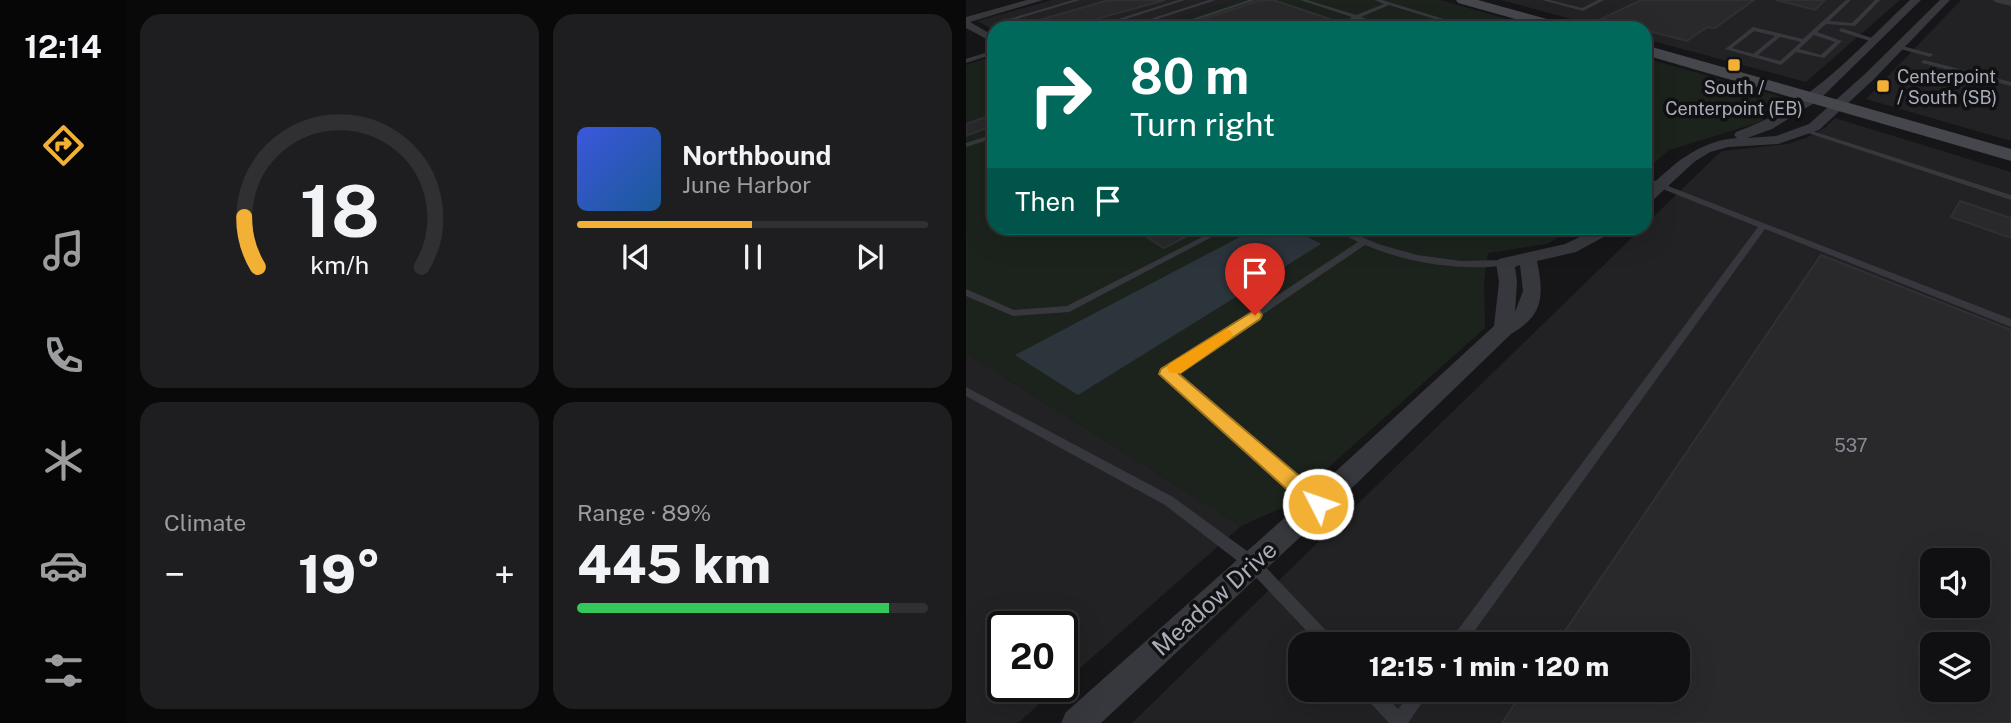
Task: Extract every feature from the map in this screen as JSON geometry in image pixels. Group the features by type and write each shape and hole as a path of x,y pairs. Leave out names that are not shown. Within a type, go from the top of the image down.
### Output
{"street":[{"path":"966,22 1038,0"},
{"path":"1463,0 1539,21"},
{"path":"1652,192 1695,154 1780,121 1844,69 1916,0"},
{"path":"1727,143 1778,140 1807,131 1870,76 1945,0"},
{"path":"1998,0 2011,3"},
{"path":"1898,16 1914,22 1900,35 1900,46"},
{"path":"966,22 987,36"},
{"path":"1652,52 2011,155"},
{"path":"1844,69 1870,76"},
{"path":"1780,121 1807,131"},
{"path":"1504,329 1508,282 1505,263 1528,260 1578,246 1599,235"},
{"name":"Meadow Drive","path":"1077,723 1253,564 1504,329 1520,320 1529,307 1533,289 1528,260"}],"lane":[{"path":"1005,21 1078,0"},
{"path":"1116,21 1183,0"},
{"path":"1147,21 1214,0"},
{"path":"1190,21 1254,0"},
{"path":"1302,0 1368,21"},
{"path":"1377,0 1446,21"},
{"path":"1349,21 1399,0"},
{"path":"1544,0 1583,10 1602,0"},
{"path":"1804,41 1753,29 1728,49 1781,63 1849,0"},
{"path":"1819,28 1853,26 1878,0"},
{"path":"1819,28 1873,40"},
{"path":"1795,50 1822,57 1839,41 1819,28"},
{"path":"1754,56 1779,35"},
{"path":"1900,46 1930,55"},
{"path":"966,61 987,54"},
{"path":"1924,62 2011,84"},
{"path":"1807,131 2011,198"},
{"path":"966,145 987,138"},
{"path":"1652,181 2011,323"},
{"path":"1465,632 1764,225"},
{"path":"966,292 1013,313 1069,309 1212,235"},
{"path":"1349,235 1364,243 1425,259 1505,263"},
{"path":"1318,504 1167,374 1364,243"},
{"path":"966,391 1169,501 1253,564 1318,632"},
{"path":"1381,702 1399,722 1414,702"}],"shaded area":[{"path":"1052,0 1236,0 1171,21 987,21 987,26 977,21"},
{"path":"1236,0 1440,0 1514,21 1171,21"},
{"path":"1501,0 1900,0 1806,82 1652,41 1652,21 1579,21"},
{"path":"1961,0 2011,0 2011,141 1866,99"},
{"path":"987,58 987,235 1562,235 1547,244 1488,253 1484,283 1485,328 1284,507 1241,526 966,353 966,65"},
{"path":"1652,60 1785,98 1760,122 1669,150 1652,165"},
{"path":"1835,118 2011,172 2011,723 1132,723 1635,235 1652,235 1652,218 1715,157 1722,151 1787,144 1806,138 1826,127"},
{"path":"1244,235 1304,235 1321,244 1078,395 1015,355"},
{"path":"966,353 1241,526 1078,670 1078,611 987,611 987,702 1042,702 1018,723 966,723"}],"building":[{"path":"1109,0 1165,0 1089,21 1043,19"},
{"path":"1261,0 1273,0 1336,21 1198,21"},
{"path":"1641,0 1754,0 1715,28 1707,27 1687,41 1652,32 1652,21 1601,19"},
{"path":"1776,0 1825,0 1815,10"},
{"path":"987,116 987,128 966,136 966,124"},
{"path":"1960,201 2011,218 2011,238 1951,217"},
{"path":"1144,235 1189,235 1164,248"},
{"path":"1821,255 2011,330 2011,723 1502,723 1516,702 1690,702 1690,632 1564,632"}],"slow traffic":[{"path":"1175,368 1226,335"}],"place":[{"name":"South / Centerpoint (EB)","path":"1734,65"},
{"name":"Centerpoint / South (SB)","path":"1883,86"}],"route":[{"path":"1255,315 1167,374 1318,504"}]}
